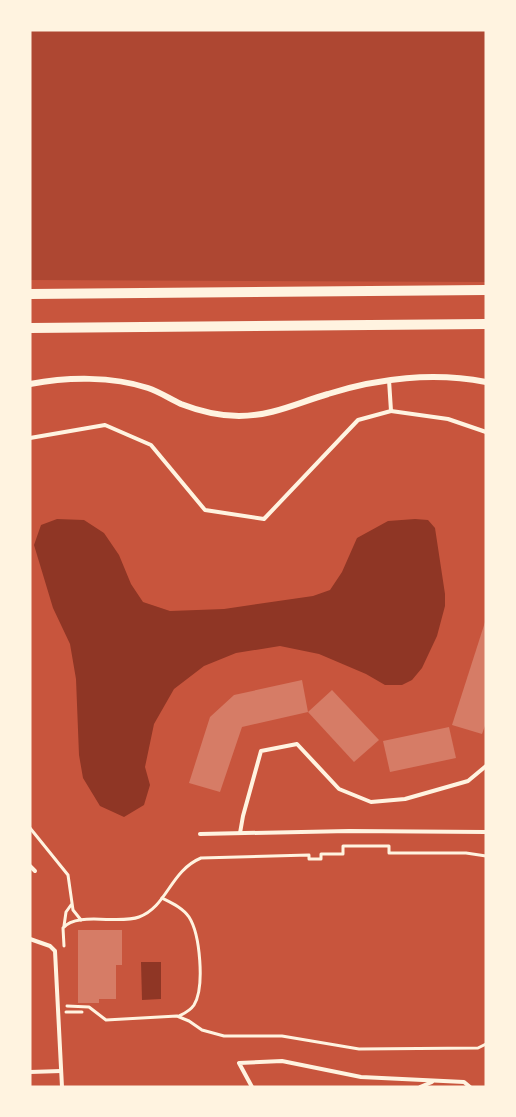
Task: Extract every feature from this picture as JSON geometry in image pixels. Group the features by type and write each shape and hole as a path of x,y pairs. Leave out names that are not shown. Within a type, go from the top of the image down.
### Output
{"street":[{"path":"30,294 486,290"},
{"path":"30,328 486,324"},
{"path":"30,384 57,381 117,381 150,389 202,411 238,416 274,413 356,386 389,380 453,378 486,382"}],"lane":[{"path":"389,380 391,411"},
{"path":"30,438 105,425 151,445 205,510 264,519 358,420 391,411 448,419 486,432"},
{"path":"240,833 261,752 297,744 339,789 371,802 405,799 468,781 486,766"},
{"path":"200,834 349,831 486,832"},
{"path":"30,866 35,871"},
{"path":"30,939 41,942 55,951 62,1087"},
{"path":"252,1087 239,1063 282,1061 361,1077 464,1082 470,1087"},
{"path":"30,1072 61,1071"},
{"path":"420,1087 436,1081"}],"path":[{"path":"30,828 68,875 72,904 76,915 81,920"},
{"path":"63,928 71,922 81,920 117,920 140,917 157,906 182,869 190,862 201,858 309,855 309,859 321,859 321,854 343,854 343,846 389,846 389,853 466,853 486,856"},
{"path":"65,1001 68,1007 89,1007 106,1020 177,1016 192,1008 198,995 200,975 194,926 189,916 162,898"},
{"path":"64,956 63,928 66,912 72,904"},
{"path":"58,1012 82,1012"},
{"path":"177,1016 202,1030 224,1036 282,1036 359,1049 478,1048 486,1044"}],"shaded area":[{"path":"30,30 486,30 486,282 30,280"},
{"path":"57,519 84,520 104,533 119,555 131,584 143,602 170,611 224,609 313,596 330,590 342,572 357,538 388,521 428,520 435,528 445,606 437,636 422,668 412,680 402,685 385,685 366,674 319,654 280,646 236,653 204,666 174,689 154,724 145,767 150,785 144,805 124,817 100,806 83,778 79,755 76,679 70,644 53,608 34,545 41,525"},
{"path":"141,962 161,962 161,999 142,1000"}],"building":[{"path":"486,619 486,723 482,734 452,725"},
{"path":"302,680 308,712 242,727 220,792 189,783 210,717 234,695"},
{"path":"332,690 379,740 354,762 308,712"},
{"path":"449,727 456,758 390,772 383,741"},
{"path":"78,930 122,930 122,965 116,965 116,999 99,999 99,1003 78,1003"}]}
